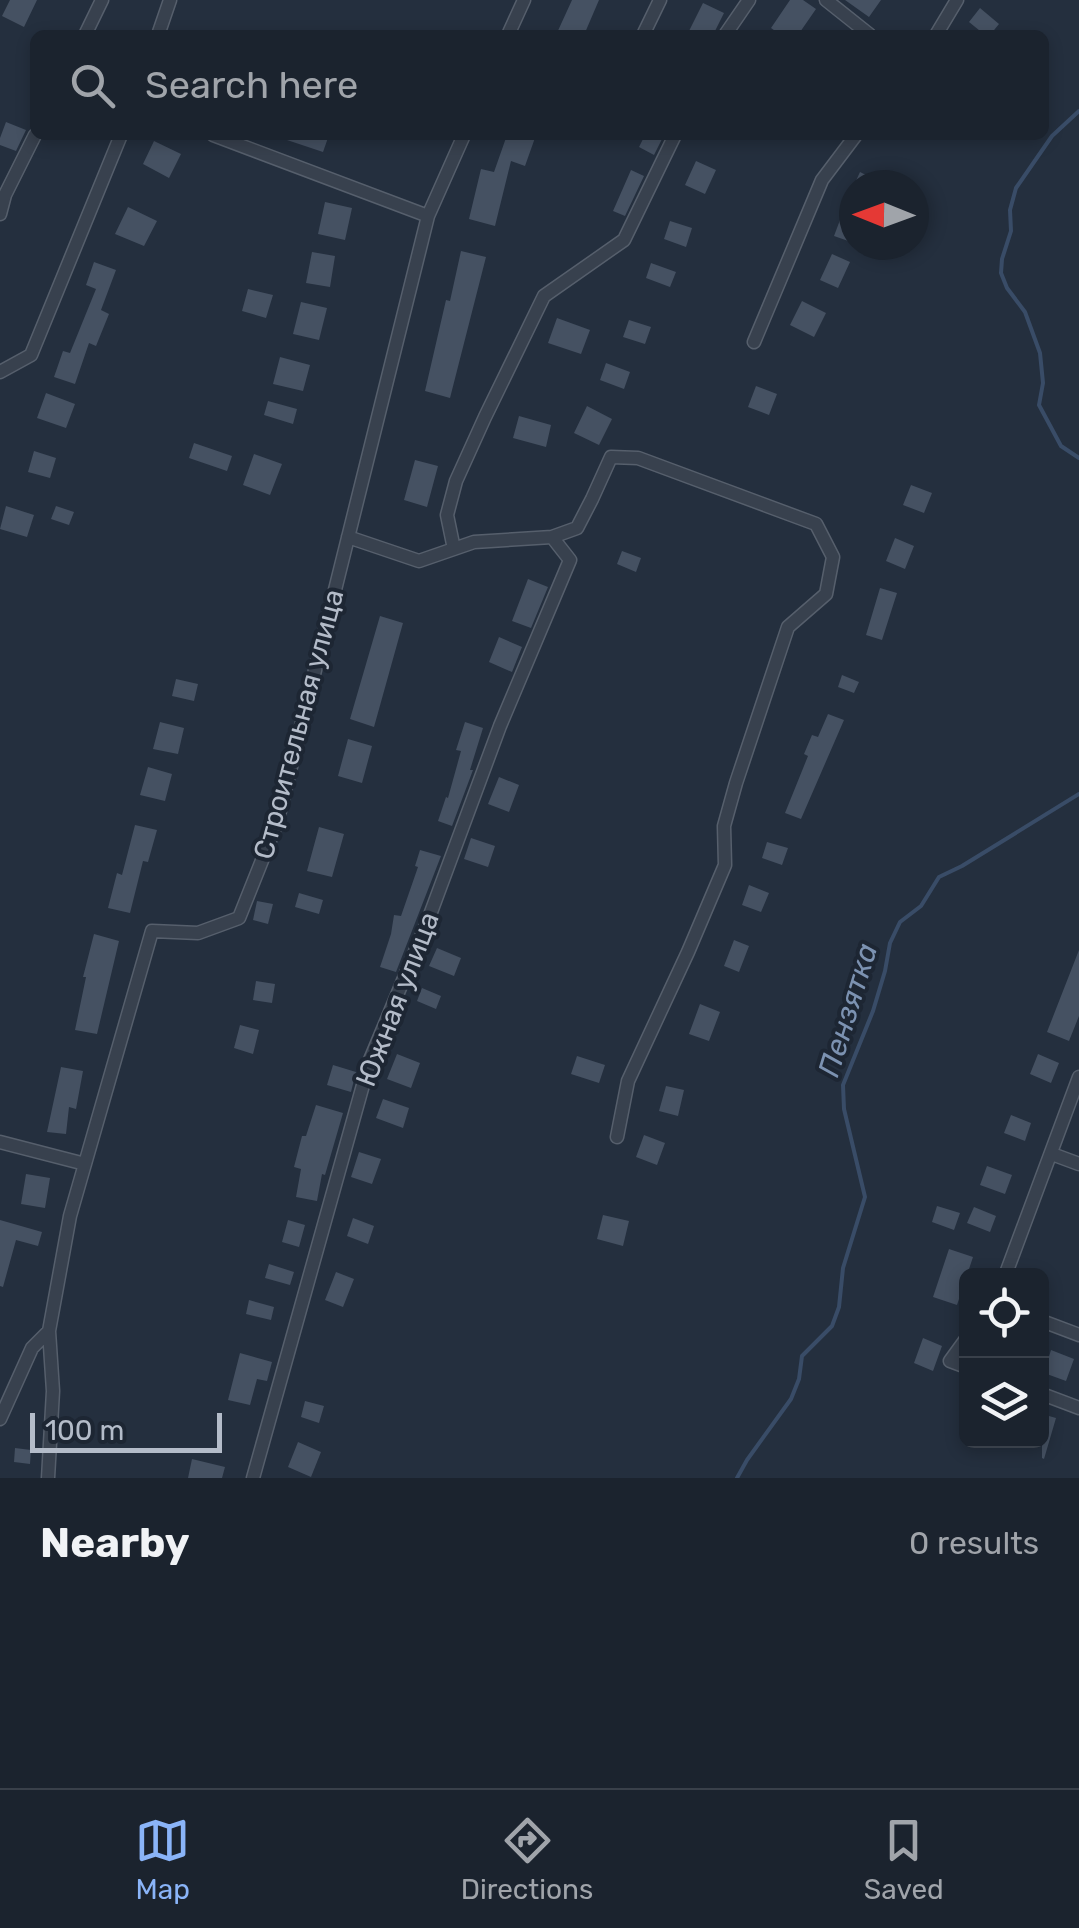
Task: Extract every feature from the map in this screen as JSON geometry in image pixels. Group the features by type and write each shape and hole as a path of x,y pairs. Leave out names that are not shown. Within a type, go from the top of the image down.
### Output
{"street":[{"path":"88,30 102,0"},
{"path":"160,30 170,0"},
{"path":"510,30 524,0"},
{"path":"645,30 660,0"},
{"path":"729,30 750,0"},
{"path":"826,0 864,30"},
{"path":"939,30 957,0"},
{"path":"0,214 5,195 33,140"},
{"path":"0,372 31,355 119,140"},
{"path":"226,140 428,216"},
{"name":"Строительная улица","path":"48,1478 53,1391 49,1331 70,1216 152,932 198,932 240,918 277,823 428,216 462,140"},
{"path":"454,548 448,516 456,481 544,296 624,240 673,140"},
{"path":"754,342 822,180 852,140"},
{"path":"348,536 419,561 474,542 552,537 577,528 611,457 638,458 816,524 832,557 826,594 788,627 724,826 725,865 628,1081 617,1137"},
{"name":"Южная улица","path":"253,1478 370,1060 427,924 500,726 570,560 552,537"},
{"path":"1007,1268 1079,1077"},
{"path":"0,1142 85,1164"},
{"path":"1052,1154 1079,1164"},
{"path":"1049,1324 1079,1335"},
{"path":"0,1419 32,1348 49,1331"},
{"path":"1049,1397 1079,1408"}],"building":[{"path":"10,0 37,0 24,27 2,16"},
{"path":"572,0 599,0 586,30 558,30"},
{"path":"790,0 803,0 816,9 801,30 771,28"},
{"path":"845,0 881,0 869,17"},
{"path":"703,3 724,13 716,30 690,30"},
{"path":"980,8 999,24 994,30 979,30 969,22"},
{"path":"6,122 26,130 16,151 0,145"},
{"path":"287,140 327,140 323,152"},
{"path":"505,140 534,140 525,166 511,161 495,226 469,219 481,169 494,172"},
{"path":"642,140 662,140 654,155 639,147"},
{"path":"154,141 181,154 169,178 143,164"},
{"path":"696,161 716,170 705,194 685,185"},
{"path":"631,170 644,176 625,216 613,211"},
{"path":"325,202 352,208 345,240 318,234"},
{"path":"128,207 157,221 144,246 115,234"},
{"path":"670,221 692,228 686,247 664,239"},
{"path":"461,251 486,257 450,398 425,391"},
{"path":"312,252 335,256 330,287 306,283"},
{"path":"832,254 850,262 838,288 820,280"},
{"path":"94,262 116,270 101,310 109,314 96,346 89,343 75,384 54,377 63,351 70,353 96,289 86,285"},
{"path":"651,263 676,272 670,287 646,278"},
{"path":"248,289 273,295 266,318 242,311"},
{"path":"802,301 826,313 814,337 790,325"},
{"path":"301,302 327,308 319,340 293,334"},
{"path":"557,318 590,330 581,354 548,343"},
{"path":"629,320 651,327 645,344 623,337"},
{"path":"280,357 310,365 303,391 273,384"},
{"path":"606,363 630,372 624,389 600,380"},
{"path":"756,386 777,394 769,415 748,407"},
{"path":"46,393 75,404 66,428 37,418"},
{"path":"268,401 297,409 293,424 264,415"},
{"path":"587,406 612,419 599,445 574,433"},
{"path":"519,416 551,425 546,447 513,438"},
{"path":"194,443 232,456 227,471 189,458"},
{"path":"34,451 56,458 50,478 28,472"},
{"path":"254,454 282,464 270,495 243,485"},
{"path":"415,460 438,466 427,507 404,500"},
{"path":"911,485 932,493 924,513 903,505"},
{"path":"6,506 34,515 27,537 0,529"},
{"path":"56,506 74,512 69,525 51,519"},
{"path":"895,538 914,546 905,569 886,561"},
{"path":"622,551 641,558 636,572 617,564"},
{"path":"528,579 548,587 531,628 512,621"},
{"path":"880,588 897,593 882,640 866,635"},
{"path":"380,616 403,623 374,727 350,719"},
{"path":"499,637 522,647 512,672 489,662"},
{"path":"842,675 859,682 854,693 838,687"},
{"path":"176,679 198,684 194,701 172,696"},
{"path":"828,714 844,720 801,819 785,813 808,756 804,754 812,735 818,737"},
{"path":"160,722 184,728 178,754 153,749"},
{"path":"465,722 483,728 473,770 452,826 438,821 461,751 456,750"},
{"path":"348,739 372,746 362,783 338,776"},
{"path":"148,767 172,774 165,801 140,795"},
{"path":"499,777 519,785 509,812 488,804"},
{"path":"135,825 157,830 148,862 143,861 130,913 108,908 117,873 122,875"},
{"path":"319,827 344,834 332,877 307,871"},
{"path":"471,838 495,846 488,867 464,859"},
{"path":"767,842 788,848 782,865 762,858"},
{"path":"420,850 441,856 396,972 380,967 394,915 401,916 418,867 415,866"},
{"path":"749,885 769,893 761,912 742,905"},
{"path":"299,893 323,900 319,914 295,907"},
{"path":"257,901 273,904 268,924 253,920"},
{"path":"94,934 119,941 97,1034 75,1030"},
{"path":"734,940 749,946 739,972 724,966"},
{"path":"437,948 461,958 454,976 429,966"},
{"path":"1079,950 1079,1016 1069,1041 1047,1032"},
{"path":"256,981 275,984 272,1003 253,1000"},
{"path":"422,988 441,996 436,1009 417,1001"},
{"path":"700,1004 720,1012 709,1041 689,1034"},
{"path":"240,1025 259,1030 253,1054 234,1048"},
{"path":"397,1054 420,1063 411,1088 387,1079"},
{"path":"1038,1054 1059,1063 1051,1083 1030,1074"},
{"path":"577,1056 605,1065 599,1083 571,1074"},
{"path":"333,1065 356,1072 351,1092 327,1085"},
{"path":"61,1067 83,1071 76,1109 69,1107 66,1134 47,1132"},
{"path":"666,1086 684,1090 678,1116 659,1111"},
{"path":"383,1099 409,1108 403,1128 376,1118"},
{"path":"316,1105 343,1113 317,1201 296,1197 301,1169 294,1167"},
{"path":"1011,1115 1031,1123 1025,1141 1004,1133"},
{"path":"644,1135 665,1143 657,1165 636,1157"},
{"path":"359,1152 381,1159 372,1184 351,1177"},
{"path":"987,1166 1012,1175 1005,1194 980,1185"},
{"path":"26,1174 50,1178 45,1208 21,1204"},
{"path":"937,1206 960,1213 954,1230 932,1222"},
{"path":"974,1207 996,1216 990,1232 967,1223"},
{"path":"603,1215 629,1221 623,1246 597,1239"},
{"path":"353,1218 374,1226 368,1244 347,1236"},
{"path":"0,1220 42,1232 38,1246 16,1240 3,1287 0,1286"},
{"path":"288,1220 305,1225 299,1247 282,1242"},
{"path":"949,1249 973,1257 969,1268 959,1268 957,1305 933,1297"},
{"path":"269,1264 294,1272 290,1285 265,1278"},
{"path":"336,1272 354,1279 343,1307 325,1300"},
{"path":"249,1300 274,1307 271,1320 246,1314"},
{"path":"923,1338 942,1346 933,1371 914,1363"},
{"path":"1051,1350 1074,1359 1066,1381 1049,1375"},
{"path":"240,1353 272,1362 267,1381 257,1379 250,1405 228,1400"},
{"path":"305,1401 324,1406 319,1423 301,1417"},
{"path":"1049,1416 1056,1418 1049,1442"},
{"path":"298,1442 321,1452 311,1477 288,1467"},
{"path":"15,1448 31,1450 30,1464 14,1462"},
{"path":"192,1459 225,1467 222,1478 188,1478"}],"waterway":[{"name":"Пензятка","path":"1079,111 1052,136 1016,188 1001,273 1025,312 1040,353 1043,383 1039,405 1061,446 1079,458"},
{"name":"Пензятка","path":"737,1478 791,1399 802,1356 832,1326 839,1307 843,1268 865,1197 844,1109 843,1085 873,1011 890,943 900,922 921,906 939,877 1079,794"}]}
